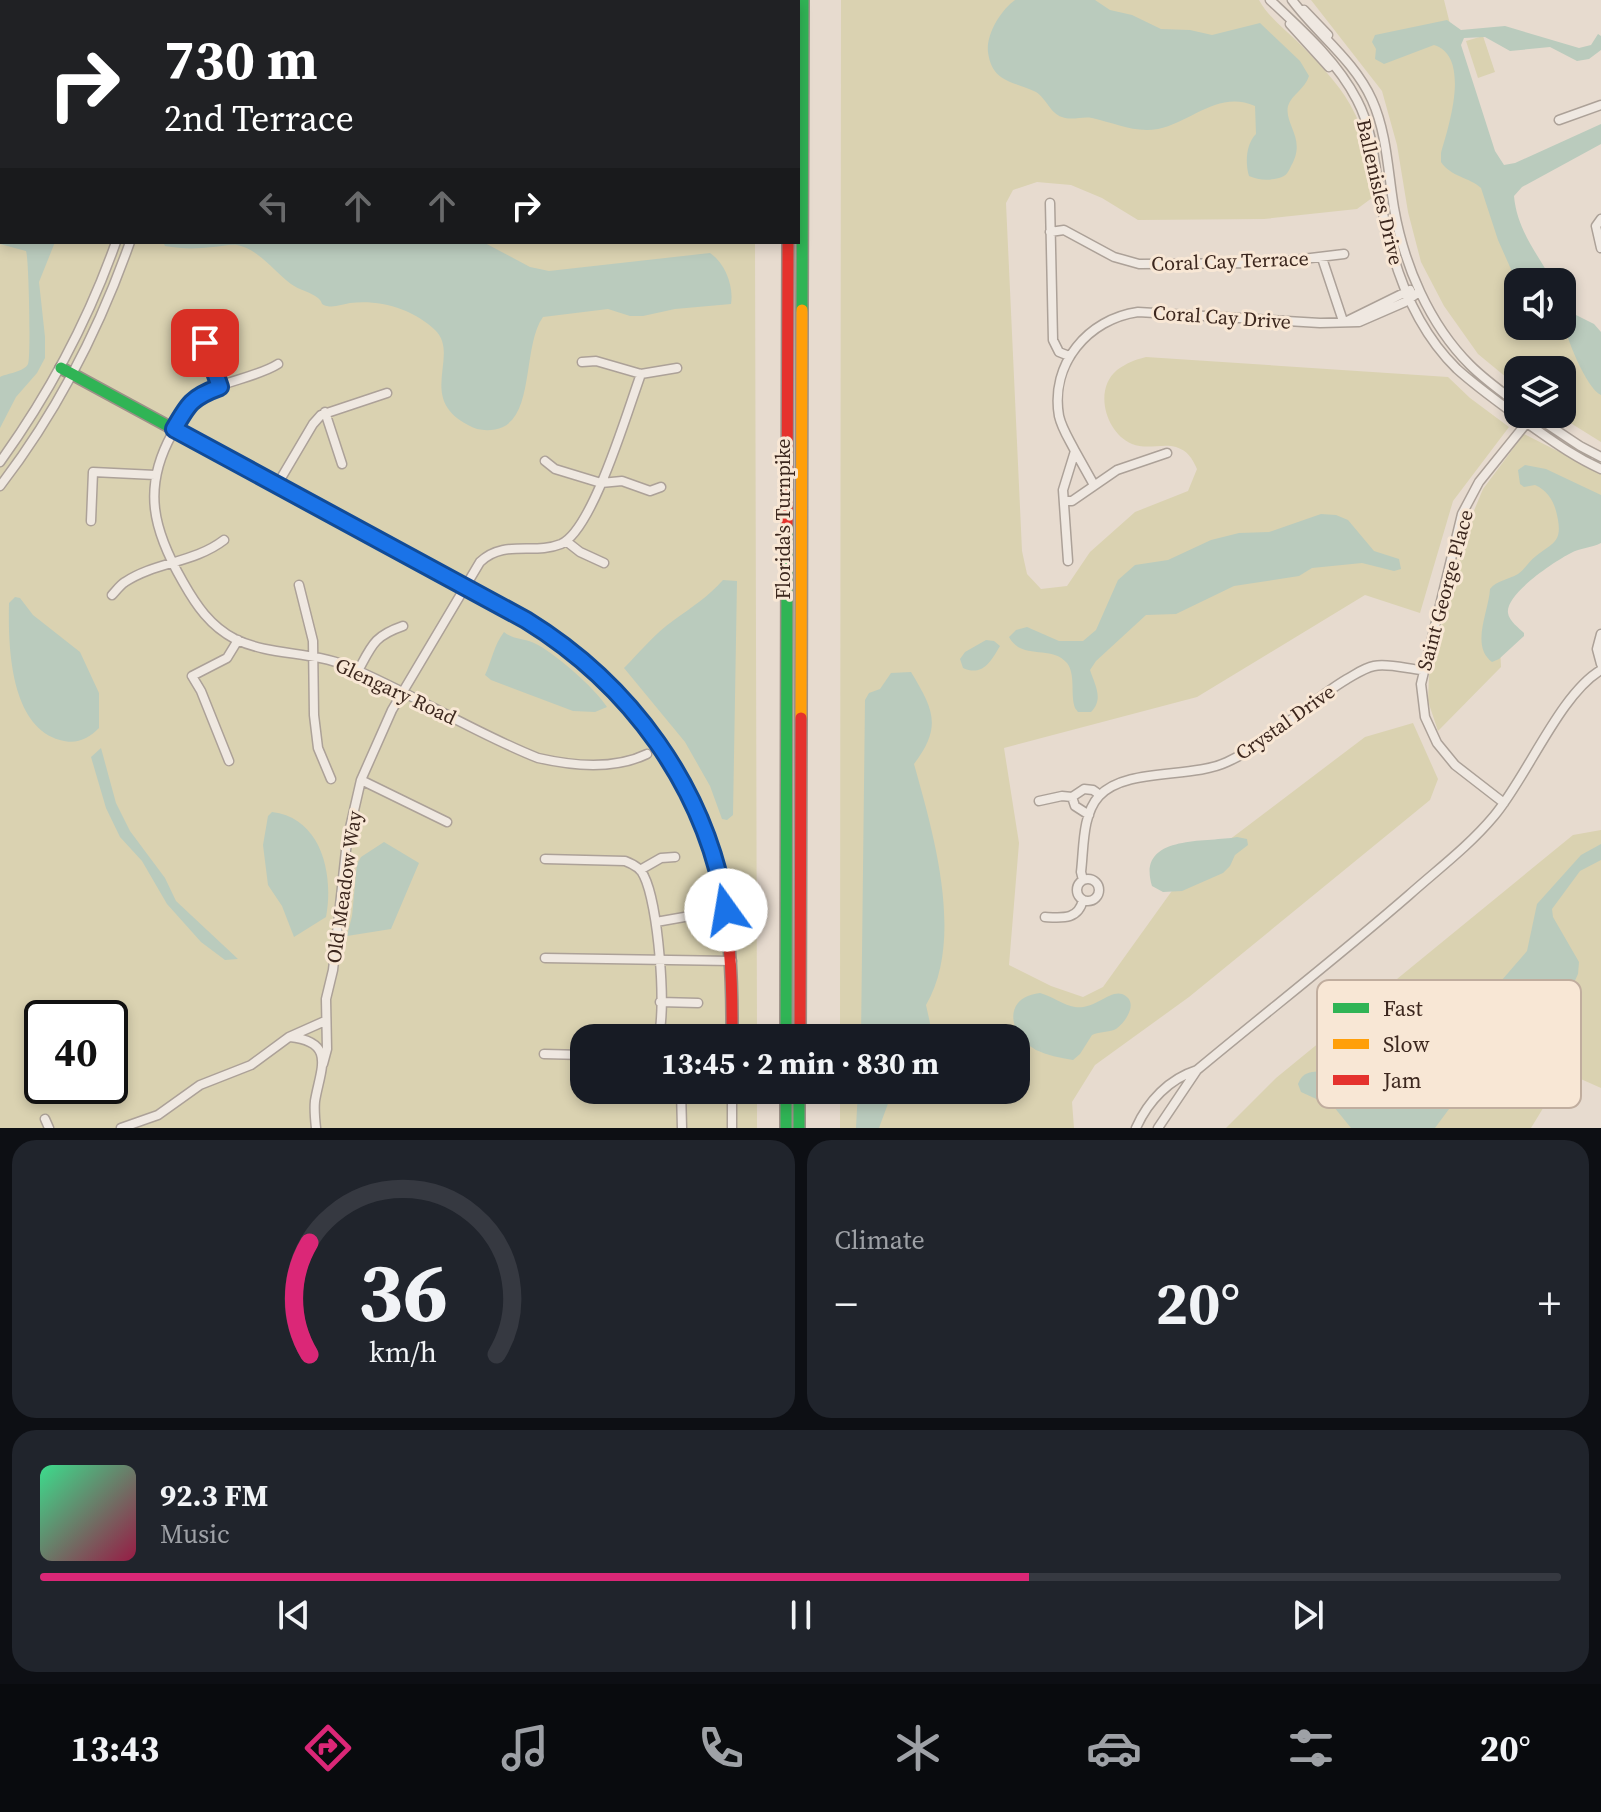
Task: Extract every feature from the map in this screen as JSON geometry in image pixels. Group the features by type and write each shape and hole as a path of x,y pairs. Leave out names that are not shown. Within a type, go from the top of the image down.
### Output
{"main road":[{"name":"Florida's Turnpike","path":"800,1024 803,0"},
{"name":"Florida's Turnpike","path":"786,1024 788,244"},
{"path":"61,368 537,627 577,655 615,690 653,735 683,782 710,844 726,904 732,961 732,1024"},
{"path":"786,1104 786,1128"},
{"path":"799,1104 799,1128"}],"street":[{"name":"Ballenisles Drive","path":"1270,0 1314,43 1357,101 1371,140 1383,216 1407,296 1427,332 1454,366 1504,400"},
{"name":"Ballenisles Drive","path":"1292,0 1348,61 1371,98 1377,115 1400,238 1418,290 1441,329 1468,363 1504,393"},
{"path":"1292,0 1314,18 1348,61"},
{"path":"1278,7 1297,34 1339,75"},
{"path":"1314,43 1321,35"},
{"path":"1559,120 1601,105"},
{"path":"1050,203 1053,340 1059,352 1069,356 1058,403 1062,425 1094,485"},
{"path":"1601,219 1596,226 1601,248"},
{"name":"Coral Cay Terrace","path":"1050,232 1064,230 1114,257 1139,264 1269,263 1344,254"},
{"path":"0,462 61,368 95,297 115,244"},
{"path":"0,486 34,439 72,374 106,307 129,244"},
{"name":"Coral Cay Terrace","path":"1322,258 1345,322"},
{"name":"Coral Cay Drive","path":"1069,356 1092,330 1119,316 1138,312 1345,322 1418,290"},
{"path":"197,321 220,387"},
{"path":"582,362 596,361 641,374 677,368"},
{"name":"Glengary Road","path":"278,364 267,371 202,393 190,402 159,457 153,491 156,520 172,563 208,619 238,640 263,648 312,655 358,671 523,752 554,762 615,764 647,754"},
{"path":"604,563 580,552 566,541 580,527 601,483 641,374"},
{"path":"277,485 313,424 325,412 387,393"},
{"path":"325,412 342,464"},
{"name":"Saint George Place","path":"1504,803 1455,765 1437,743 1422,708 1422,670 1462,514 1479,482 1521,428"},
{"name":"Ballenisles Drive","path":"1541,428 1561,449 1601,469"},
{"name":"Ballenisles Drive","path":"1549,428 1601,457"},
{"path":"1068,561 1064,480 1075,451"},
{"path":"1064,501 1072,501 1136,462 1167,453"},
{"path":"545,461 555,469 601,483 622,481 650,491 661,487"},
{"path":"91,521 93,472 155,475"},
{"path":"112,595 126,582 213,549 224,540"},
{"name":"Old Meadow Way","path":"316,1128 316,1100 327,1049 326,999 333,970 347,841 361,780 380,732 480,562 497,551 552,546 566,541"},
{"path":"299,585 312,632 318,748 331,779"},
{"path":"358,671 383,633 403,626"},
{"path":"1158,1128 1197,1070 1372,927 1461,849 1504,803 1575,693 1601,667 1597,649 1601,634"},
{"path":"229,761 192,676 227,658 238,640"},
{"name":"Crystal Drive","path":"1072,797 1084,789 1100,795 1127,781 1225,764 1257,745 1321,695 1364,669 1378,665 1422,670"},
{"path":"361,780 447,822"},
{"path":"1083,900 1077,892 1083,880 1089,815 1100,795"},
{"path":"1039,801 1072,797 1075,806 1089,815"},
{"path":"640,870 661,858 675,857"},
{"path":"545,859 620,860 640,870 646,879 656,922 660,960 659,1024"},
{"path":"1083,880 1094,880 1099,890 1094,899 1083,900"},
{"path":"1045,917 1073,916 1083,900"},
{"path":"656,922 690,916"},
{"path":"545,958 732,961"},
{"path":"660,1002 698,1003"},
{"path":"121,1128 167,1110 209,1080 251,1065 289,1037 325,1021"},
{"path":"289,1037 307,1040 315,1045 322,1055 323,1064"},
{"path":"544,1054 570,1055"},
{"path":"1136,1128 1146,1108 1159,1094 1183,1075 1197,1070"},
{"path":"682,1104 682,1128"},
{"path":"732,1104 732,1128"},
{"path":"45,1119 49,1128"}],"shaded area":[{"path":"841,0 1259,0 1334,81 1354,112 1367,147 1376,195 1357,209 1264,219 1138,220 1102,198 1071,185 1037,182 1013,190 1006,203 1022,551 1027,574 1041,589 1067,586 1090,552 1135,512 1188,491 1197,469 1187,453 1171,446 1132,444 1115,431 1110,421 1104,399 1110,378 1117,370 1138,359 1146,357 1448,377 1504,423 1504,428 1508,428 1453,501 1420,613 1365,595 1197,697 1004,748 1019,843 1009,965 1051,986 1083,997 1103,987 1184,874 1365,737 1413,723 1438,779 1430,800 1189,997 1095,1065 1072,1102 1074,1128 840,1128 840,1104 1030,1104 1030,1024 840,1024"},
{"path":"1015,0 1095,0 1110,10 1132,15 1161,29 1212,35 1260,23 1300,61 1309,76 1288,106 1297,148 1288,172 1271,180 1249,176 1247,154 1256,134 1255,106 1242,102 1217,104 1170,125 1149,130 1092,118 1070,119 1058,115 1036,92 999,76 990,62 988,45 992,30"},
{"path":"1311,0 1444,0 1514,268 1504,268 1504,340 1576,340 1576,332 1601,365 1601,442 1576,426 1576,356 1504,356 1504,375 1478,354 1444,306 1421,262 1408,212 1397,145 1382,91"},
{"path":"1447,20 1461,30 1505,26 1579,48 1591,45 1598,34 1601,36 1601,50 1589,59 1577,61 1550,47 1510,51 1485,37 1464,38 1461,45 1495,151 1504,165 1515,163 1601,124 1601,144 1522,187 1514,196 1523,231 1544,268 1510,268 1481,188 1450,171 1441,162 1452,111 1455,78 1452,63 1445,52 1434,45 1384,64 1375,59 1376,49 1372,42 1375,35"},
{"path":"1483,36 1495,72 1478,78 1466,41"},
{"path":"0,244 755,244 757,1024 570,1024 570,1104 757,1104 757,1128 0,1128"},
{"path":"0,244 54,244 39,282 45,358 37,373 16,397 0,428 0,377 26,367 29,358 26,251"},
{"path":"487,244 530,267 549,271 710,253 727,276 731,304 675,309 643,316 630,316 608,309 543,317 533,344 520,407 513,419 503,427 485,430 468,425 453,414 445,402 442,390 442,340 417,316 384,304 361,302 333,307 322,304 244,247 165,246"},
{"path":"1576,315 1594,324 1601,332 1601,395 1589,382 1569,340 1576,340"},
{"path":"1524,434 1601,473 1601,532 1509,589 1499,627 1501,667 1438,731 1428,701 1429,675 1463,537 1483,489"},
{"path":"1525,465 1546,469 1601,495 1601,543 1574,551 1543,570 1522,588 1509,605 1508,613 1524,636 1492,662 1482,647 1481,638 1490,589 1520,572 1556,540 1559,531 1556,510 1547,493 1535,485 1524,487 1520,484 1518,470"},
{"path":"1321,514 1348,520 1374,551 1399,559 1401,569 1394,571 1362,563 1312,568 1299,576 1234,586 1176,614 1146,615 1090,670 1098,697 1091,712 1078,712 1075,708 1070,668 1061,657 1021,649 1009,637 1016,630 1027,627 1059,641 1083,641 1096,630 1118,580 1135,565 1168,560 1211,540 1239,533 1269,532"},
{"path":"723,580 737,581 733,815 727,820 722,819 710,786 685,742 624,668 660,631 706,597"},
{"path":"15,597 20,598 33,615 80,652 99,693 99,728 86,738 66,741 43,732 22,702 15,682 10,641 9,603"},
{"path":"504,632 534,643 563,662 607,707 595,712 573,711 491,680 485,675"},
{"path":"986,640 1000,646 990,662 981,669 963,668 960,659 965,652"},
{"path":"911,672 932,718 929,739 914,764 942,885 943,949 937,978 926,1005 930,1024 861,1024 865,700 869,693 880,689 891,673"},
{"path":"101,748 116,803 130,831 165,878 176,901 238,959 225,960 201,942 167,904 142,861 120,837 106,808 91,757"},
{"path":"272,812 303,825 321,851 326,867 326,917 294,937 282,906 268,885 263,845 268,816"},
{"path":"1601,830 1601,1088 1581,1079 1581,980 1396,980 1573,835"},
{"path":"1247,839 1248,845 1235,855 1223,873 1182,891 1163,892 1152,886 1150,869 1154,857 1163,849 1192,841"},
{"path":"384,842 419,863 391,929 347,936 357,864 361,857"},
{"path":"1601,844 1601,860 1580,871 1552,909 1553,917 1579,962 1575,980 1502,980 1527,951 1537,904 1581,855"},
{"path":"1040,993 1071,1006 1082,1007 1122,994 1131,1006 1120,1026 1092,1035 1073,1060 1036,1050 1030,1045 1030,1024 1015,1024 1015,1009 1019,1001"},
{"path":"1317,1044 1317,1108 1543,1108 1531,1128 1226,1128 1276,1078"},
{"path":"1317,1072 1317,1099 1301,1092 1298,1084 1303,1076"},
{"path":"857,1104 888,1104 879,1128 856,1128"},
{"path":"1335,1108 1451,1108 1435,1128 1351,1128"}],"traffic: fast":[{"path":"802,310 803,0"},
{"path":"61,368 526,620 590,669 619,696 645,727"},
{"path":"786,1024 787,525"},
{"path":"786,1104 786,1128"},
{"path":"799,1104 799,1128"}],"traffic: slow":[{"path":"801,718 802,310"}],"traffic: jam":[{"path":"787,525 788,244"},
{"path":"800,1024 801,718"},
{"path":"645,727 691,801 717,875 730,952 732,1024"}],"route":[{"path":"205,343 220,387 202,393 190,402 174,429 526,620 597,672 645,724 683,782 710,844 726,910"}]}
